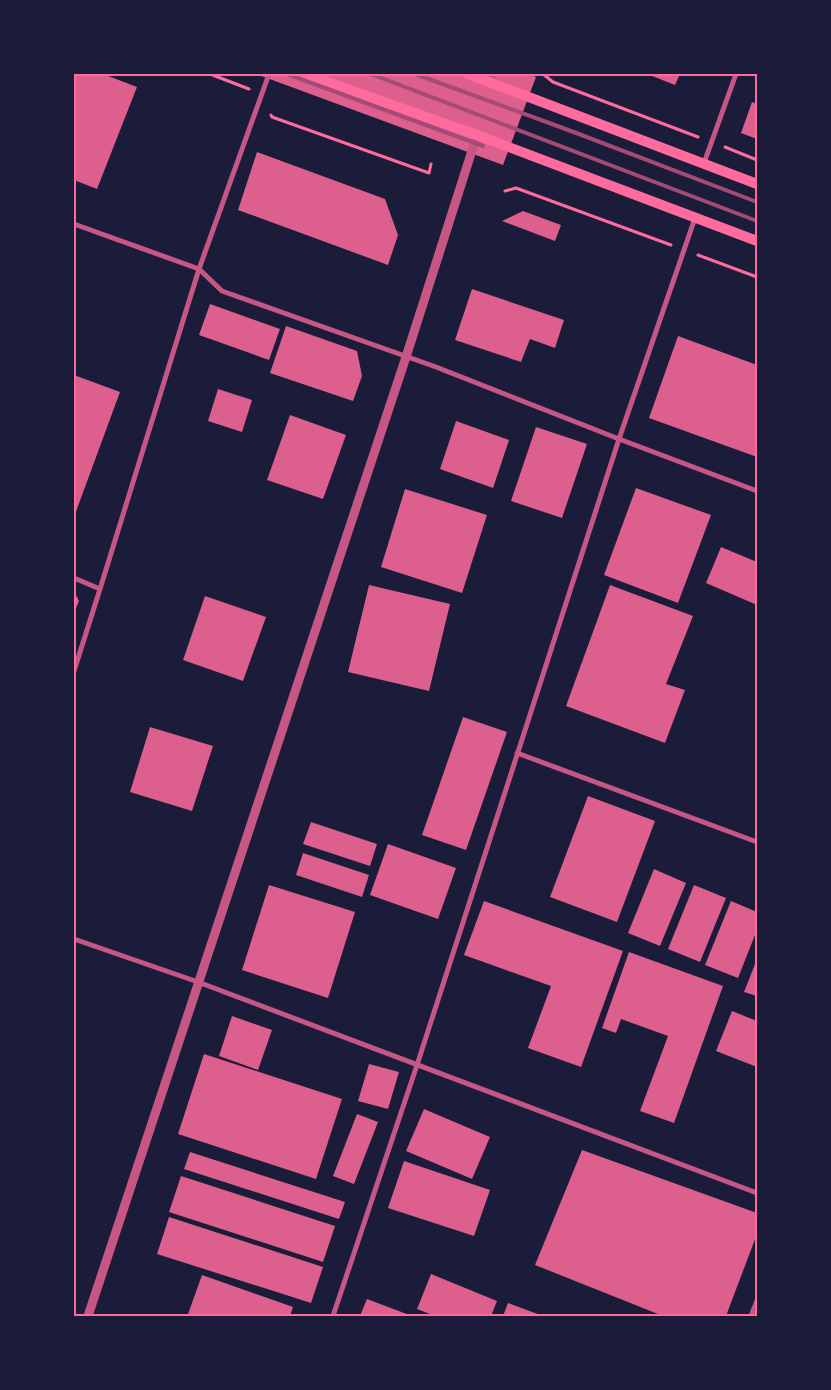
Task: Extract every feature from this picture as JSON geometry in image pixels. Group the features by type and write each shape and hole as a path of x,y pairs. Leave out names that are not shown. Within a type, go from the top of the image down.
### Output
{"main road":[{"path":"305,74 477,135 757,241"},
{"path":"468,74 491,78 757,184"}],"street":[{"path":"74,671 198,270 270,74"},
{"path":"704,163 736,74"},
{"path":"88,1316 406,357 477,135"},
{"path":"334,1316 619,439 695,218"},
{"path":"74,224 198,270 222,292 436,366 619,439 757,491"},
{"path":"74,578 100,589"},
{"path":"517,753 757,842"},
{"path":"74,939 198,982 757,1193"},
{"path":"752,1316 757,1301"}],"path":[{"path":"543,74 553,82 757,160"},
{"path":"272,117 429,173 431,164"},
{"path":"505,191 516,188 757,277"}],"building":[{"path":"74,74 103,74 137,87 97,189 74,180"},
{"path":"256,74 527,74 536,77 503,165"},
{"path":"647,74 680,74 675,85"},
{"path":"752,102 757,104 757,139 741,133"},
{"path":"257,152 385,199 398,235 388,265 238,210"},
{"path":"523,211 561,225 555,241 502,221"},
{"path":"472,289 564,320 555,348 530,339 521,362 455,340"},
{"path":"210,304 280,329 269,360 199,335"},
{"path":"286,326 357,351 362,376 353,401 270,373"},
{"path":"678,336 757,365 757,457 649,418"},
{"path":"74,375 120,392 74,517"},
{"path":"218,389 252,400 242,432 208,421"},
{"path":"290,415 346,435 323,499 267,480"},
{"path":"456,421 509,440 493,488 440,469"},
{"path":"536,427 587,444 562,518 511,501"},
{"path":"636,488 711,515 678,603 604,575"},
{"path":"405,489 487,515 462,593 381,567"},
{"path":"721,547 757,562 757,605 706,583"},
{"path":"369,585 450,604 429,691 348,672"},
{"path":"610,585 693,616 666,684 685,690 665,743 566,706"},
{"path":"74,591 79,601 74,613"},
{"path":"205,596 266,617 243,681 183,660"},
{"path":"463,717 507,732 466,850 422,835"},
{"path":"150,727 213,746 192,811 130,792"},
{"path":"588,796 655,821 617,922 550,897"},
{"path":"311,822 377,844 370,866 303,844"},
{"path":"388,844 456,868 438,919 370,895"},
{"path":"303,853 369,875 362,897 296,875"},
{"path":"654,869 686,883 660,946 628,933"},
{"path":"269,885 355,912 328,998 242,970"},
{"path":"694,885 726,898 700,962 668,949"},
{"path":"484,901 623,951 581,1067 528,1048 551,986 464,955"},
{"path":"731,901 757,912 757,930 738,978 705,965"},
{"path":"629,952 723,986 674,1123 640,1111 668,1036 621,1019 616,1033 602,1028"},
{"path":"757,959 757,996 744,992"},
{"path":"732,1011 757,1021 757,1067 716,1051"},
{"path":"232,1016 272,1030 258,1070 219,1056"},
{"path":"204,1054 342,1099 316,1179 178,1134"},
{"path":"369,1064 399,1072 388,1109 358,1101"},
{"path":"424,1109 490,1137 472,1179 406,1151"},
{"path":"357,1114 378,1122 354,1184 333,1176"},
{"path":"582,1150 757,1213 757,1234 726,1316 663,1316 535,1265"},
{"path":"190,1152 345,1202 339,1219 184,1169"},
{"path":"404,1161 490,1190 474,1236 388,1208"},
{"path":"181,1176 335,1226 323,1262 169,1212"},
{"path":"169,1217 323,1267 311,1303 157,1254"},
{"path":"431,1274 497,1301 491,1316 435,1316 417,1309"},
{"path":"202,1275 293,1307 290,1316 194,1316 188,1314"},
{"path":"367,1299 412,1316 360,1316"},
{"path":"508,1303 543,1316 503,1316"}],"railway":[{"path":"287,74 483,146"},
{"path":"371,74 757,221"},
{"path":"415,74 757,202"}]}
